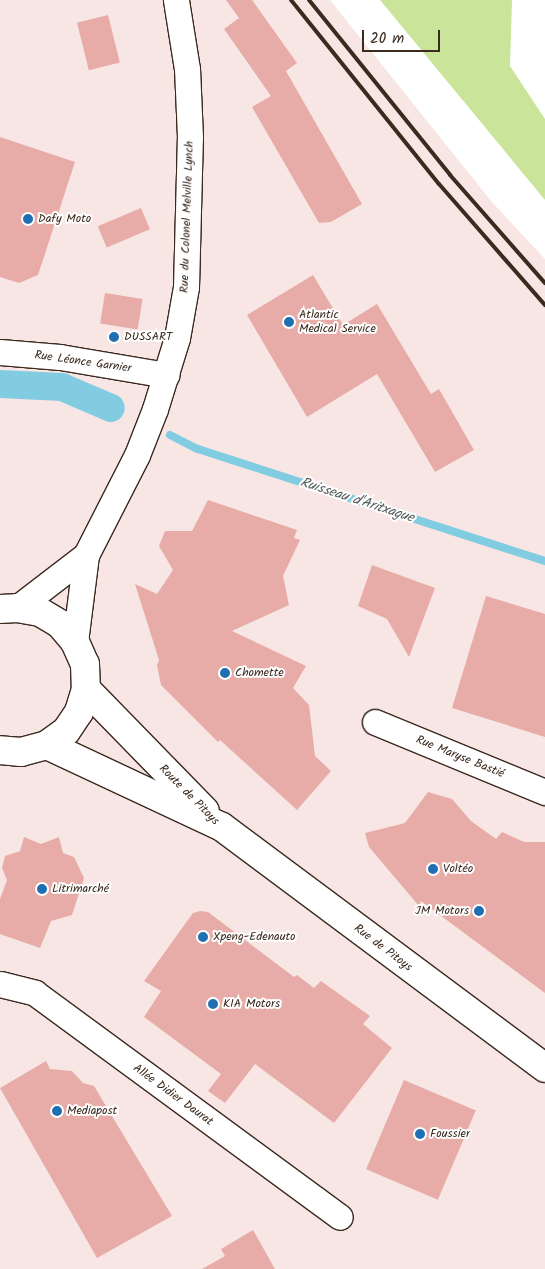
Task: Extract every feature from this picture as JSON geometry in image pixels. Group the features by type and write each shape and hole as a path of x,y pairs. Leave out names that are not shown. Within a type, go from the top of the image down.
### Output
{"street":[{"name":"Rue du Colonel Melville Lynch","path":"86,555 137,455 166,375 186,288 190,137 187,69 176,0"},
{"name":"Rue Léonce Garnier","path":"0,352 60,357 166,375"},
{"path":"8,608 86,555"},
{"path":"75,642 86,555"},
{"path":"0,750 21,752 47,745 66,731 79,712 86,689 84,664 75,642 60,624 40,612 8,608"},
{"name":"Route de Pitoys","path":"86,689 222,828"},
{"name":"Rue Maryse Bastié","path":"375,722 545,792"},
{"name":"Route de Pitoys","path":"47,745 222,828"},
{"name":"Rue de Pitoys","path":"222,828 545,1068"},
{"name":"Allée Didier Daurat","path":"0,984 35,993 340,1217"}],"shaded area":[{"path":"0,0 330,0 492,202 545,259 545,1269 0,1269"}],"green space":[{"path":"380,0 512,0 510,66 545,119 545,200"}],"building":[{"path":"226,0 252,0 297,63 286,71 362,204 331,222 319,223 252,107 271,96 224,29 239,18"},
{"path":"108,15 120,63 89,70 77,23"},
{"name":"Dafy Moto","path":"0,137 75,162 38,275 19,283 0,277"},
{"path":"141,208 150,229 107,248 98,226"},
{"path":"313,275 343,325 377,304 431,394 439,389 474,450 435,472 377,374 307,417 247,315"},
{"path":"105,293 143,299 138,330 100,324"},
{"path":"208,500 297,530 294,538 300,540 283,576 289,605 232,631 306,666 293,688 309,705 315,756 331,771 297,810 220,740 218,742 161,685 157,665 159,660 135,584 157,594 173,570 159,546 165,531 192,531"},
{"path":"372,565 435,588 409,657 387,619 358,606"},
{"path":"486,596 545,614 545,737 452,708"},
{"path":"428,792 452,799 471,821 496,839 502,832 524,842 545,842 545,993 421,901 419,906 369,847 365,833 405,823"},
{"name":"Litrimarché","path":"24,837 41,844 59,837 63,853 74,857 84,878 72,915 51,921 40,948 0,934 0,899 7,880 2,868 5,856 20,851"},
{"path":"200,911 208,912 294,977 297,975 314,988 321,981 370,1016 363,1024 392,1048 334,1123 255,1064 225,1103 208,1091 221,1074 144,1017 161,991 144,981 193,913"},
{"path":"46,1061 50,1069 72,1071 83,1083 94,1086 172,1216 97,1258 0,1088"},
{"path":"404,1080 476,1110 438,1200 366,1169"},
{"path":"253,1230 275,1269 202,1269 225,1256 221,1249"}],"waterway":[{"name":"Ruisseau d'Aritxague","path":"0,384 62,387 111,408"},
{"name":"Ruisseau d'Aritxague","path":"170,435 198,449 545,561"}],"railway":[{"path":"291,0 439,184 545,305"},
{"path":"309,0 450,175 545,283"}],"place":[{"name":"Dafy Moto","path":"28,219"},
{"name":"Atlantic Medical Service","path":"289,322"},
{"name":"DUSSART","path":"114,337"},
{"name":"Chomette","path":"225,673"},
{"name":"Voltéo","path":"433,869"},
{"name":"Litrimarché","path":"42,889"},
{"name":"JM Motors","path":"479,911"},
{"name":"Xpeng-Edenauto","path":"203,937"},
{"name":"KIA Motors","path":"213,1004"},
{"name":"Mediapost","path":"57,1111"},
{"name":"Foussier","path":"420,1134"}]}
